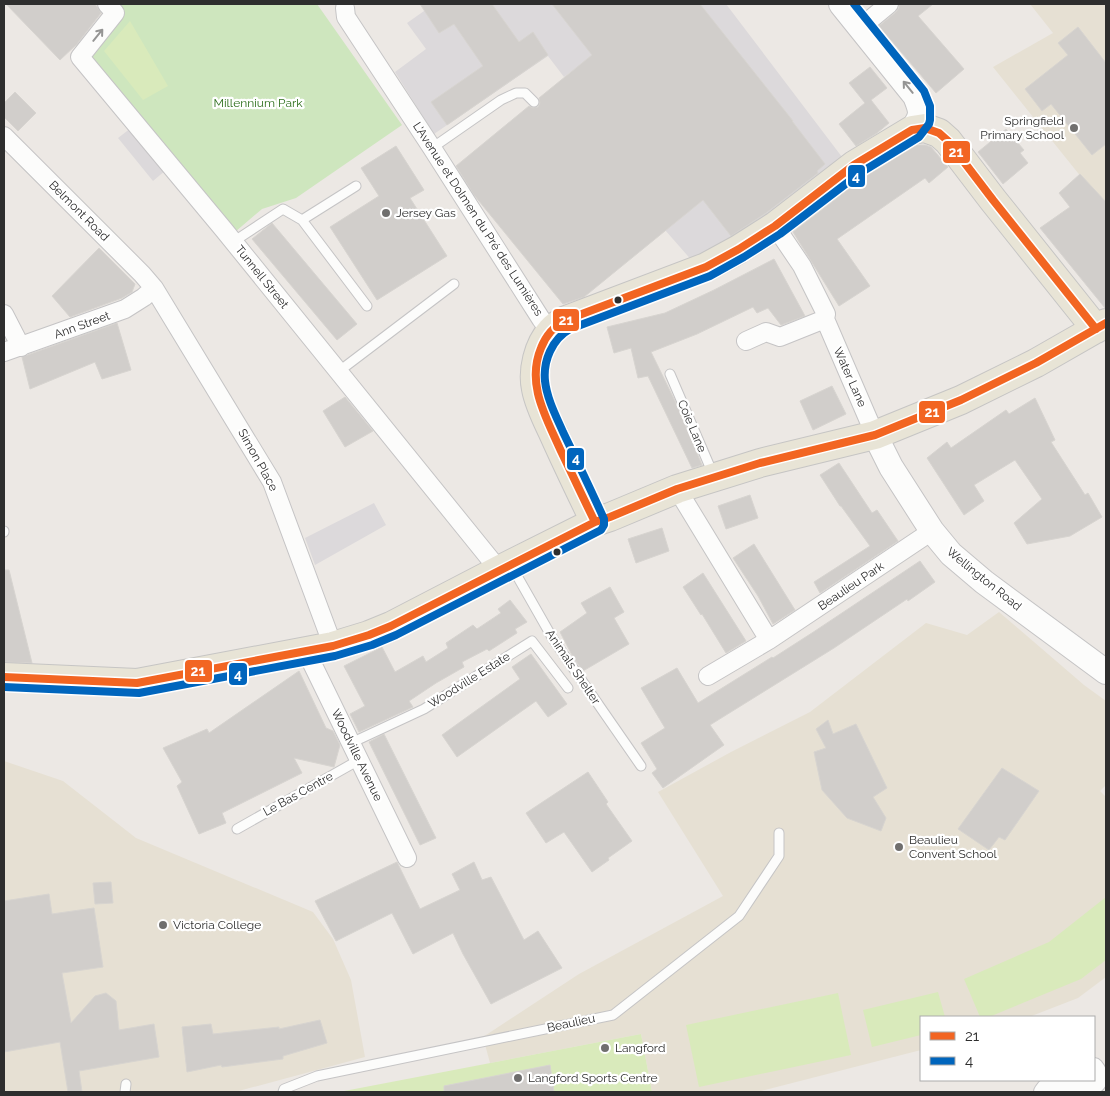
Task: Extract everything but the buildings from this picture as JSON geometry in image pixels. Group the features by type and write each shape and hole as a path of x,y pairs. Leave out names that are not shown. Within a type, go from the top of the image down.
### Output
{"main road":[{"path":"841,4 915,96 920,108 920,119 912,130"},
{"path":"4,677 137,683 333,646 369,635 391,626 595,522 677,489 714,477 760,463 875,435 961,400 1036,363 1101,326 948,141 939,133 925,128 912,130 854,164 775,226 739,249 706,267 566,320 550,331 545,338 537,361 535,387 541,406 595,522"},
{"name":"Wellington Road","path":"875,435 890,467 932,531 951,554 984,582 1106,672"}],"street":[{"path":"860,28 889,4"},
{"name":"L'Avenue et Dolmen du Pré des Lumières","path":"344,5 346,17 550,331"},
{"name":"Tunnell Street","path":"111,9 80,57 338,372 505,567"},
{"name":"Belmont Road","path":"4,136 154,288"},
{"name":"Water Lane","path":"775,226 802,266 826,314 825,319 875,435"},
{"name":"Ann Street","path":"4,352 125,309 154,288"},
{"name":"Simon Place","path":"154,288 272,482 333,646"},
{"path":"4,314 21,346"},
{"path":"746,341 766,332 780,337 825,319"},
{"path":"677,489 769,640"},
{"name":"Beaulieu Park","path":"708,676 769,640 932,531"},
{"name":"Woodville Avenue","path":"306,651 407,858"},
{"path":"1043,1092 1046,1088 1071,1081 1074,1087 1082,1092 1092,1090 1098,1081 1098,1072 1095,1068"}],"lane":[{"path":"432,148 501,100 516,93 525,93 534,102"},
{"path":"302,220 356,186"},
{"path":"233,242 283,209 302,220 367,306"},
{"path":"338,372 454,284"},
{"name":"Coie Lane","path":"670,374 714,477"},
{"name":"Animals Shelter","path":"505,567 641,766"},
{"name":"Woodville Estate","path":"351,743 424,709 532,640 568,688"},
{"name":"Le Bas Centre","path":"237,829 359,760"},
{"name":"Beaulieu","path":"283,1092 284,1089 317,1076 613,1014 739,916 779,856 779,833"}],"shaded area":[{"path":"434,4 726,4 842,157 769,220 694,263 665,230 576,68 564,77 548,56 434,134 395,72 426,49 407,23"},
{"name":"Springfield Primary School","path":"1030,4 1106,4 1106,208 993,67 1053,33"},
{"path":"131,128 166,170 153,181 118,138"},
{"path":"374,503 386,525 315,565 305,538"},
{"name":"Beaulieu Convent School","path":"999,612 1084,685 1106,701 1106,785 1100,791 1106,797 1106,977 1078,998 1032,1016 920,1016 920,1050 757,1092 652,1092 641,1034 490,1063 483,1037 579,974 723,896 658,792 810,712 926,623 967,635"},
{"name":"Victoria College","path":"4,761 63,781 136,838 313,912 333,939 351,980 365,1057 235,1092 4,1092"}],"green space":[{"name":"Millennium Park","path":"118,4 317,4 402,125 296,198 262,209 235,232 91,56 125,13"},
{"path":"130,21 168,86 143,100 104,51"},
{"path":"1106,897 1106,960 1081,979 991,1016 980,1016 964,979 1049,942"},
{"path":"938,992 945,1016 920,1016 920,1035 872,1047 863,1010"},
{"path":"838,993 851,1055 699,1087 686,1025"},
{"name":"Langford","path":"641,1034 652,1092 339,1092"}],"transit line":[{"name":"4","path":"4,687 139,693 335,656 372,645 396,635 601,530 604,525 604,519 563,432 548,394 545,373 550,351 558,339 570,329 710,276 744,257 780,234 860,173 919,137 930,120 930,106 924,91 854,4"},
{"name":"21","path":"595,522 544,412 537,387 537,361 543,343 551,331 566,320 706,267 739,249 775,226 854,165 912,130 925,128 939,133 948,141 1096,329"},
{"name":"21","path":"4,677 137,683 333,646 369,635 391,626 595,522 677,489 760,463 875,435 961,400 1036,363 1106,323"}],"place":[{"name":"Springfield Primary School","path":"1074,128"},
{"name":"Jersey Gas","path":"386,213"},
{"name":"Beaulieu Convent School","path":"899,847"},
{"name":"Victoria College","path":"163,925"},
{"name":"Langford","path":"605,1048"},
{"name":"Langford Sports Centre","path":"518,1078"}]}
